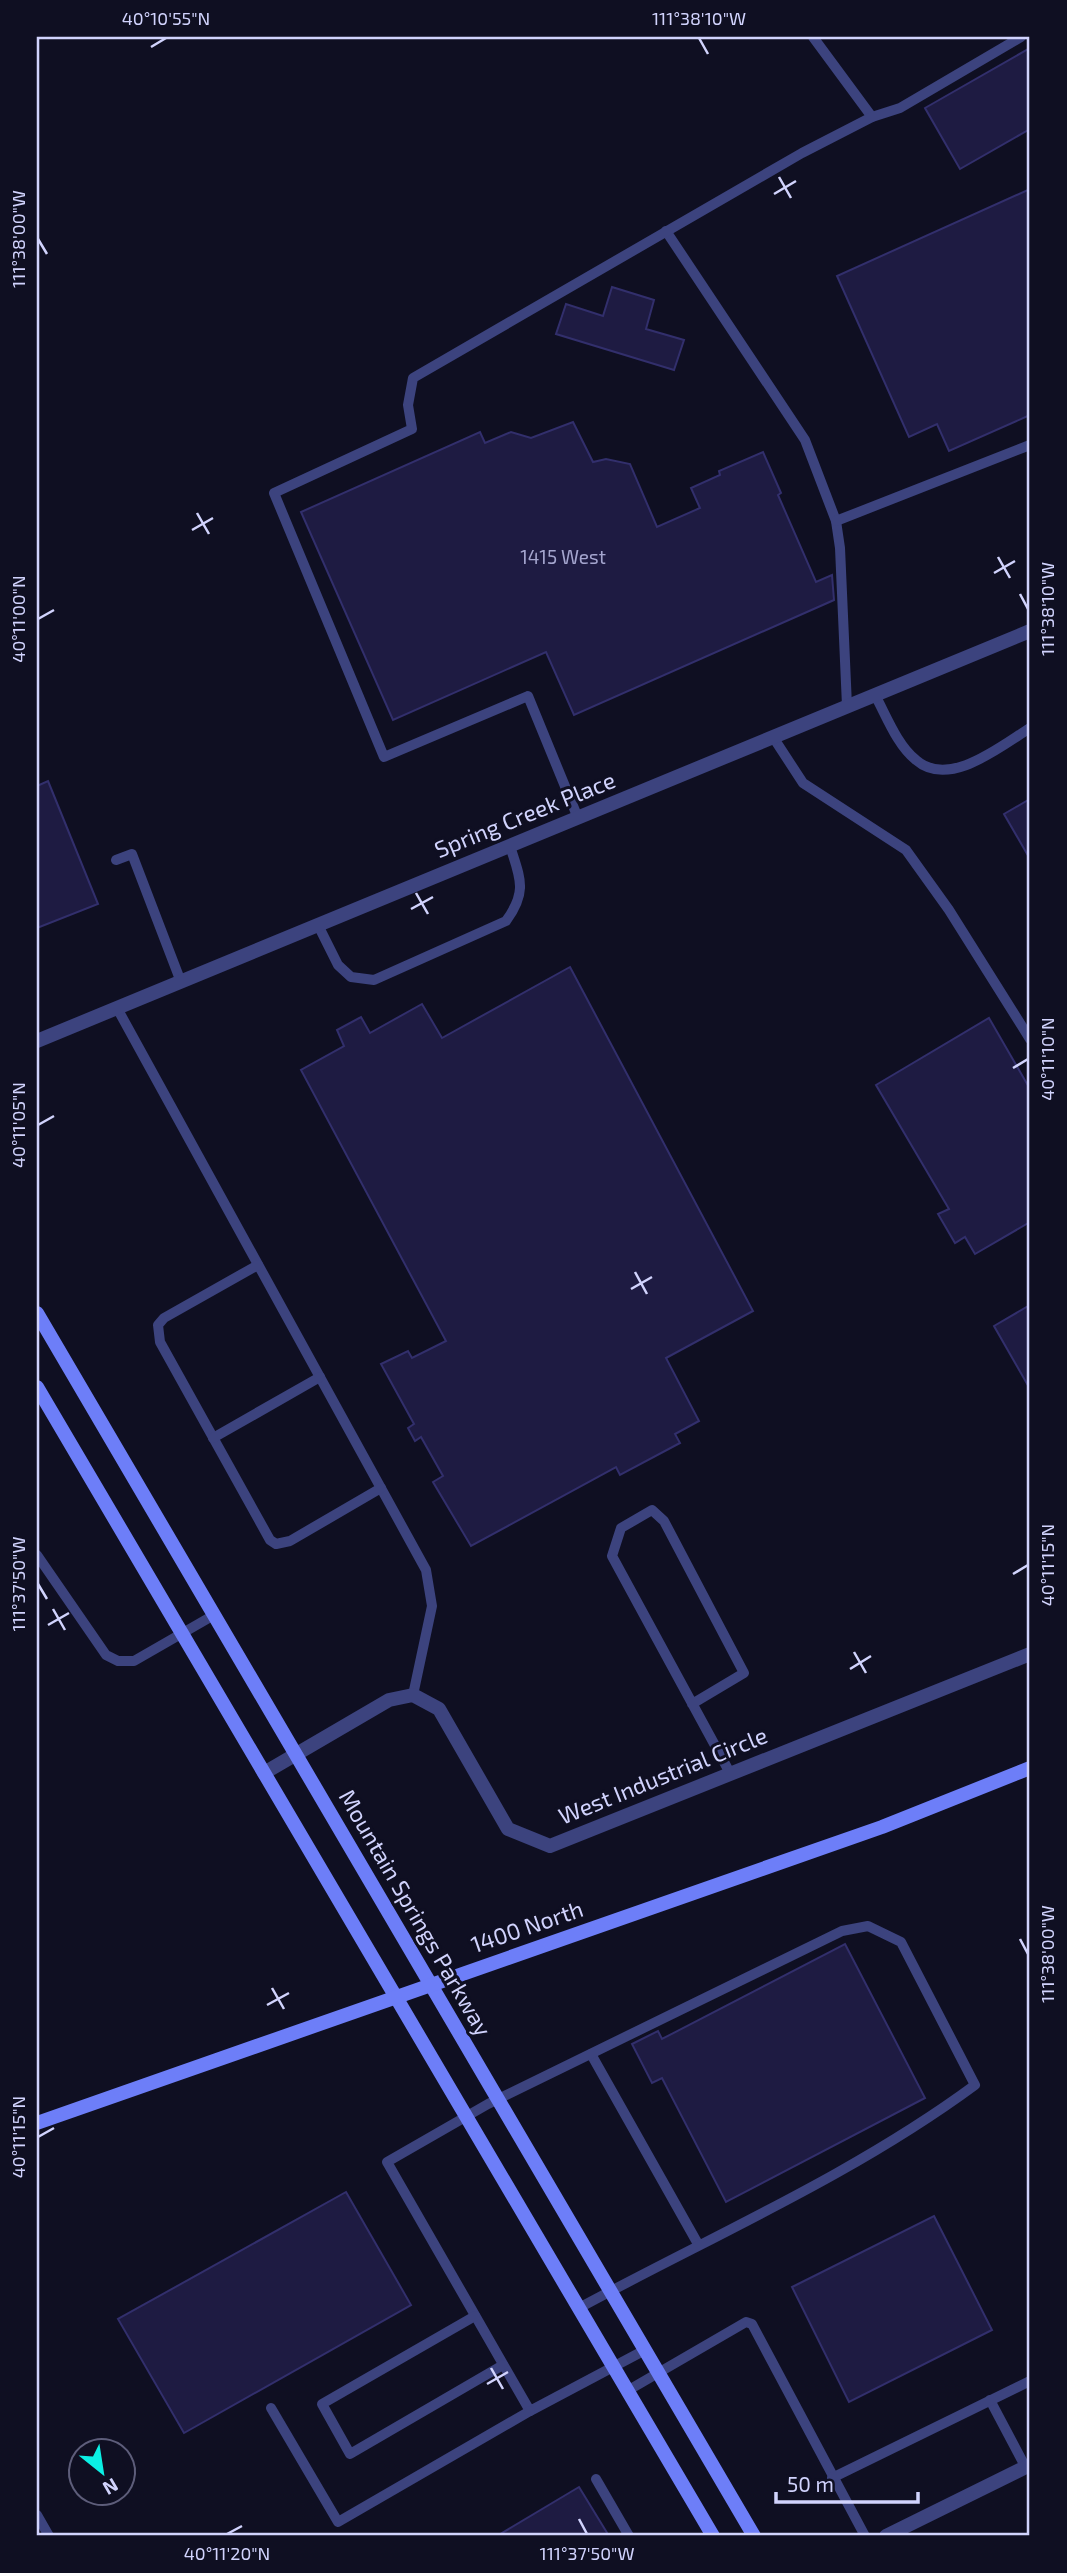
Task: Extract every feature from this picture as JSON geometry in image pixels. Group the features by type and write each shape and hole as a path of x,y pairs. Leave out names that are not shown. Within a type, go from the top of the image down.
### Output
{"street":[{"name":"Spring Creek Place","path":"37,1041 1030,631"},
{"name":"Mountain Springs Parkway","path":"37,1313 754,2536"},
{"path":"37,1387 713,2536"},
{"name":"West Industrial Circle","path":"413,1695 439,1709 508,1829 550,1846 1030,1654"},
{"path":"264,1773 388,1700 413,1695"},
{"name":"1400 North","path":"37,2123 882,1827 1030,1768"},
{"path":"886,2536 1028,2466"}],"lane":[{"path":"813,37 872,117"},
{"path":"578,818 527,696 384,757 274,493 412,429 408,405 413,378 802,153 872,117 900,108 1021,37"},
{"path":"666,231 805,440 836,520 841,548 847,706"},
{"path":"836,520 1030,445"},
{"path":"875,695 898,737 916,761 944,771 973,761 1030,728"},
{"path":"774,737 803,783 906,850 949,910 1030,1039"},
{"path":"318,925 338,965 351,978 374,979 506,921 518,905 522,886 510,846"},
{"path":"116,860 132,854 181,982"},
{"path":"117,1008 426,1570 432,1606 413,1695"},
{"path":"258,1265 164,1318 158,1325 160,1342 270,1540 276,1544 290,1541 381,1488"},
{"path":"213,1438 320,1377"},
{"path":"692,1704 744,1673 664,1521 652,1510 621,1528 612,1556 692,1704 730,1773"},
{"path":"37,1555 106,1655 118,1661 134,1661 214,1615"},
{"path":"530,2411 387,2162 498,2099 842,1931 869,1926 901,1942 975,2085 928,2120 836,2176 698,2244 579,2308"},
{"path":"591,2054 698,2244"},
{"path":"475,2316 321,2404 350,2454 503,2365"},
{"path":"627,2391 746,2322 752,2324 865,2536"},
{"path":"271,2408 338,2522 530,2411 645,2350"},
{"path":"832,2478 1030,2381"},
{"path":"990,2400 1028,2466"},
{"path":"596,2479 629,2536"},
{"path":"37,2515 49,2536"}],"building":[{"path":"1030,48 1030,129 960,169 925,108"},
{"path":"1030,189 1030,415 949,451 937,424 909,437 837,276"},
{"path":"612,287 654,300 646,329 684,340 674,370 556,334 566,304 603,316"},
{"path":"573,422 593,462 606,459 630,464 657,527 700,508 691,488 720,475 719,471 763,452 781,493 778,495 816,582 832,575 834,600 574,715 546,652 393,720 301,512 480,432 485,443 511,432 531,438"},
{"path":"48,781 98,904 37,928 37,786"},
{"path":"1030,799 1030,859 1004,814"},
{"path":"570,967 753,1311 666,1358 699,1421 675,1434 680,1443 620,1475 616,1467 471,1546 433,1482 443,1476 421,1437 415,1441 408,1428 414,1424 381,1364 408,1351 412,1358 446,1341 301,1070 344,1046 337,1030 361,1017 370,1033 422,1004 442,1038"},
{"path":"989,1018 1030,1089 1030,1222 975,1254 965,1237 955,1243 938,1214 949,1209 876,1085"},
{"path":"1030,1305 1030,1389 994,1326"},
{"path":"845,1944 925,2098 726,2202 662,2078 652,2083 632,2044 658,2031 662,2039"},
{"path":"346,2192 411,2305 184,2433 118,2319"},
{"path":"934,2216 992,2330 849,2402 792,2287"},
{"path":"579,2487 609,2536 497,2536"}]}
